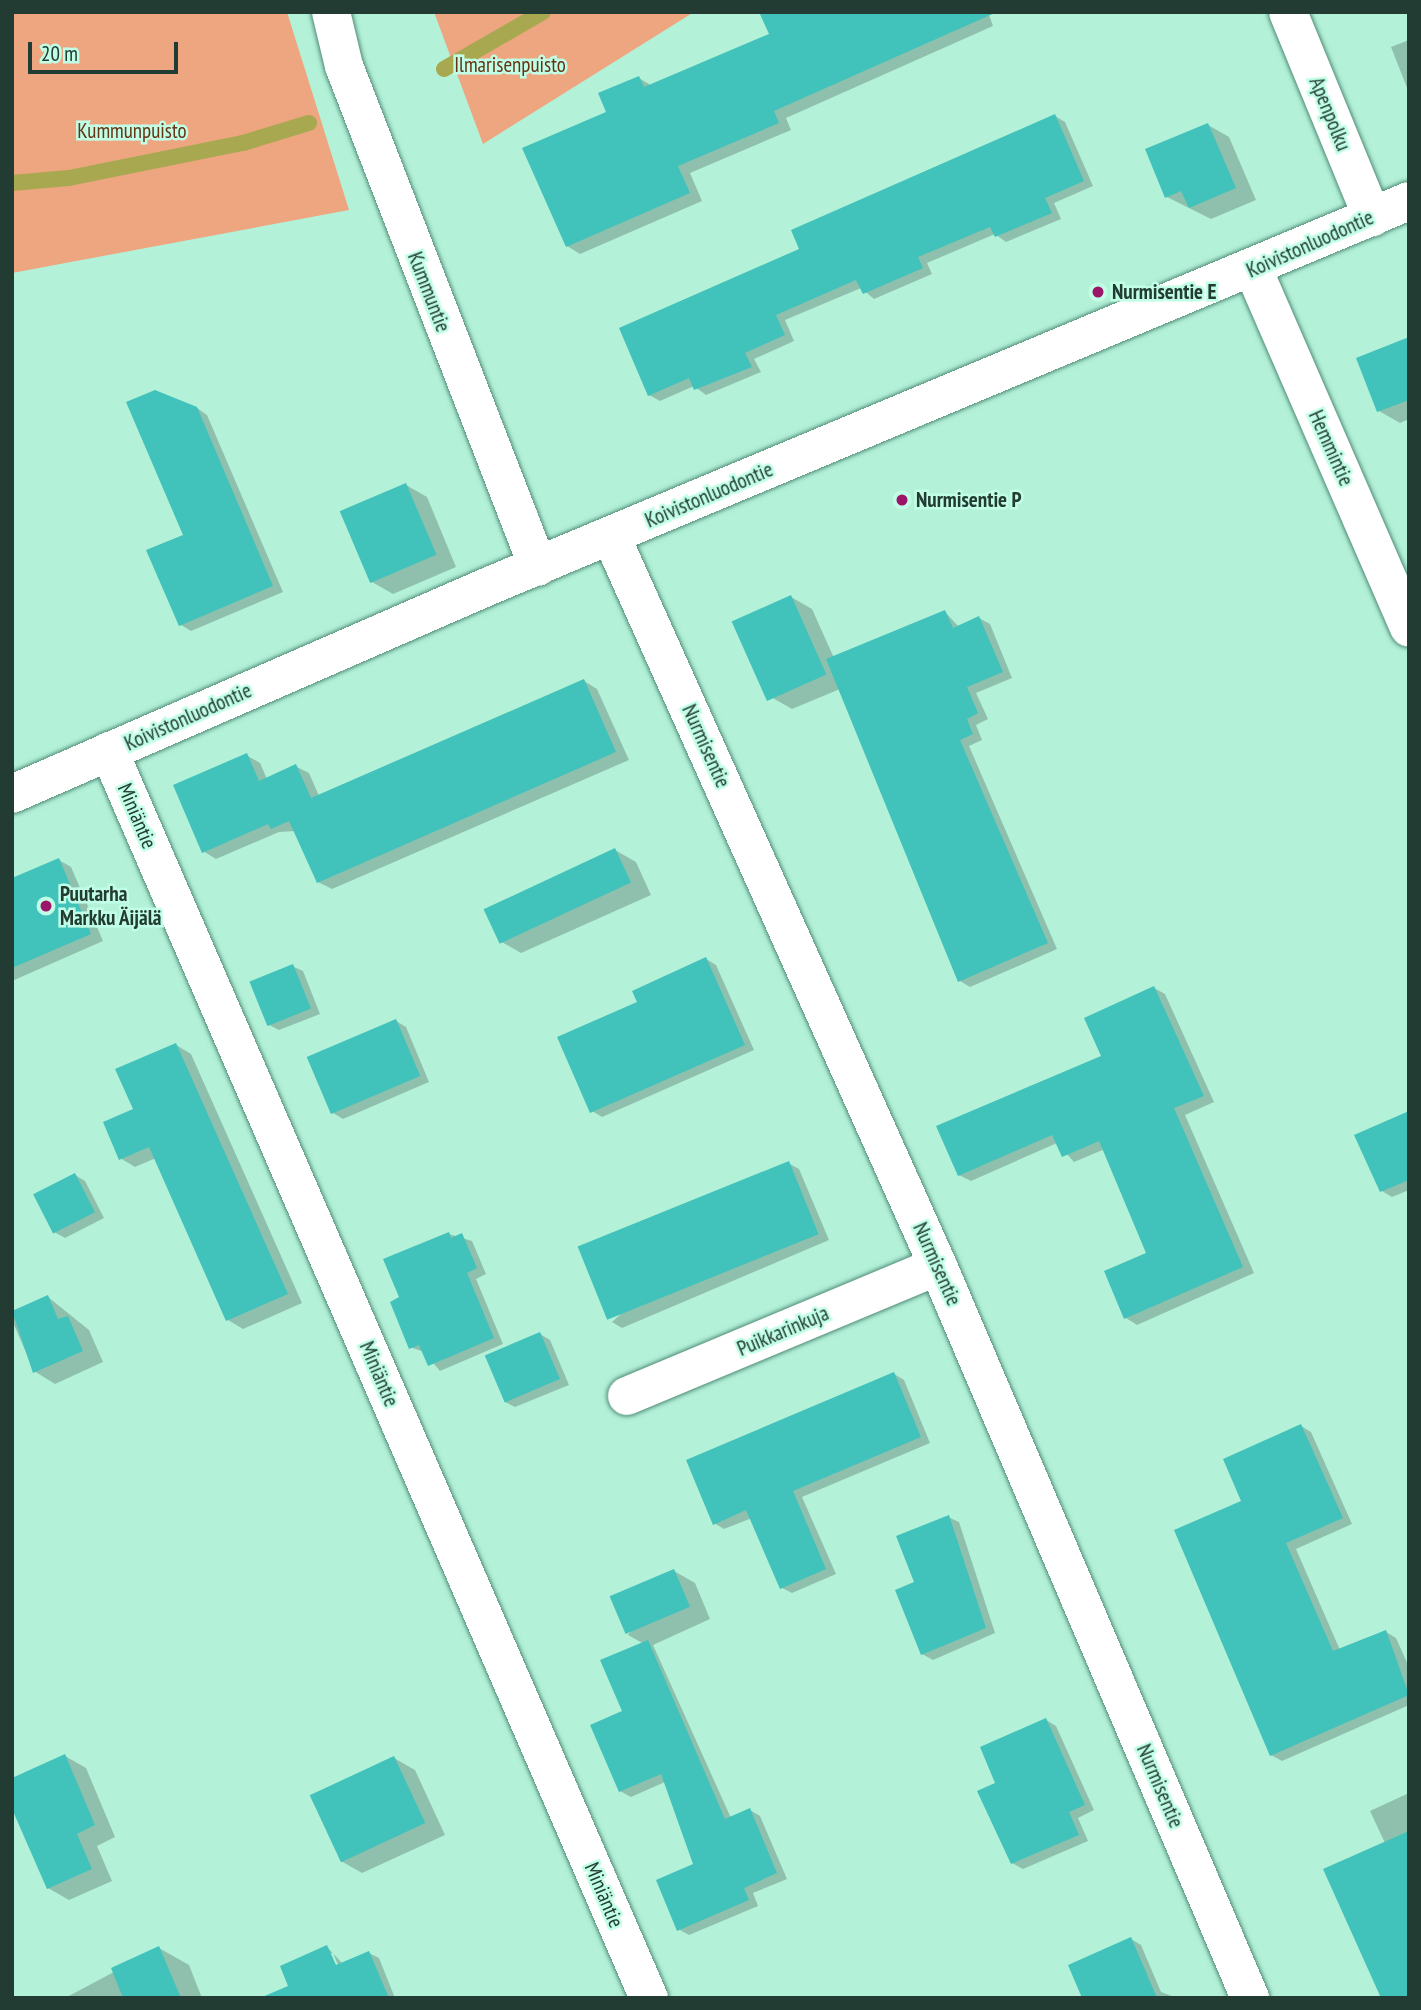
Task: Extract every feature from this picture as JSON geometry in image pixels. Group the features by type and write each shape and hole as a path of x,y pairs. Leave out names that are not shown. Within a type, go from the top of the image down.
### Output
{"street":[{"name":"Kummuntie","path":"331,12 349,78 538,567"},
{"name":"Apenpolku","path":"1287,12 1372,217"},
{"name":"Koivistonluodontie","path":"12,794 611,536 1253,269 1409,201"},
{"name":"Hemmintie","path":"1253,269 1409,627"},
{"name":"Nurmisentie","path":"611,536 939,1266 1250,1998"},
{"name":"Miniäntie","path":"109,751 649,1998"},
{"name":"Puikkarinkuja","path":"627,1396 939,1266"}],"green space":[{"name":"Kummunpuisto","path":"12,12 287,12 349,210 12,273"},
{"name":"Ilmarisenpuisto","path":"434,12 694,12 483,144"}],"building":[{"path":"759,12 997,12 774,111 779,123 678,166 690,193 566,247 522,148 606,112 598,93 639,76 644,87 769,34"},
{"path":"1055,114 1084,181 1045,198 1052,213 995,237 990,227 918,257 923,268 863,294 856,280 776,315 785,335 745,353 752,367 694,390 689,378 648,396 619,328 799,249 791,230"},
{"path":"1208,123 1236,188 1189,208 1181,191 1165,198 1145,149"},
{"path":"1409,337 1409,400 1377,412 1356,358"},
{"path":"155,390 197,407 273,586 179,626 146,550 183,535 126,402"},
{"path":"406,483 436,555 370,583 340,511"},
{"path":"791,595 826,674 767,701 732,621"},
{"path":"945,610 953,628 979,616 1003,672 967,687 978,713 967,719 973,734 960,740 1048,943 958,982 826,659"},
{"path":"584,679 616,752 317,883 289,821 271,829 268,824 202,853 173,785 247,753 259,781 296,764 311,798"},
{"path":"615,848 631,882 500,944 484,909"},
{"name":"Puutarha Markku Äijälä","path":"59,858 91,934 12,968 12,878"},
{"path":"706,957 745,1045 590,1113 557,1037 637,1002 632,991"},
{"path":"293,964 311,1009 267,1026 249,982"},
{"path":"1154,986 1204,1096 1174,1108 1243,1267 1124,1319 1104,1271 1146,1253 1099,1141 1062,1157 1052,1135 958,1176 936,1126 1101,1056 1084,1018"},
{"path":"396,1019 420,1076 331,1114 307,1057"},
{"path":"176,1043 288,1294 226,1321 149,1147 119,1160 103,1122 133,1109 115,1069"},
{"path":"1409,1111 1409,1180 1380,1192 1354,1135"},
{"path":"789,1161 819,1234 607,1320 578,1246"},
{"path":"75,1173 95,1212 53,1234 33,1194"},
{"path":"449,1232 451,1238 462,1233 477,1268 467,1273 494,1338 428,1366 419,1345 409,1349 390,1302 399,1297 383,1259"},
{"path":"48,1295 58,1319 68,1316 83,1351 33,1373 12,1311"},
{"path":"540,1332 560,1379 505,1402 485,1355"},
{"path":"894,1372 921,1437 793,1491 826,1569 780,1589 746,1510 713,1525 686,1460"},
{"path":"1301,1424 1343,1518 1286,1543 1333,1651 1386,1630 1409,1695 1270,1756 1174,1530 1241,1501 1223,1459"},
{"path":"949,1515 986,1628 921,1655 895,1590 914,1582 896,1536"},
{"path":"674,1569 690,1607 626,1634 610,1596"},
{"path":"648,1640 725,1819 750,1808 777,1873 744,1888 749,1900 677,1931 656,1880 693,1864 661,1774 619,1792 590,1725 622,1711 600,1660"},
{"path":"1046,1718 1085,1805 1069,1812 1079,1835 1011,1864 977,1791 995,1783 980,1747"},
{"path":"65,1754 95,1825 77,1834 92,1869 47,1889 12,1809 12,1778"},
{"path":"394,1756 425,1823 341,1862 310,1795"},
{"path":"1409,1831 1409,1998 1381,1998 1323,1869"},
{"path":"1131,1937 1157,1998 1082,1998 1068,1965"},
{"path":"327,1945 336,1965 369,1951 389,1998 260,1998 288,1986 280,1966"},
{"path":"159,1946 181,1998 123,1998 111,1968"}],"waterway":[{"path":"444,69 543,12"},
{"path":"12,183 69,178 243,143 309,123"}],"place":[{"name":"Nurmisentie E","path":"1098,292"},
{"name":"Nurmisentie P","path":"902,500"},
{"name":"Puutarha Markku Äijälä","path":"46,906"}]}
